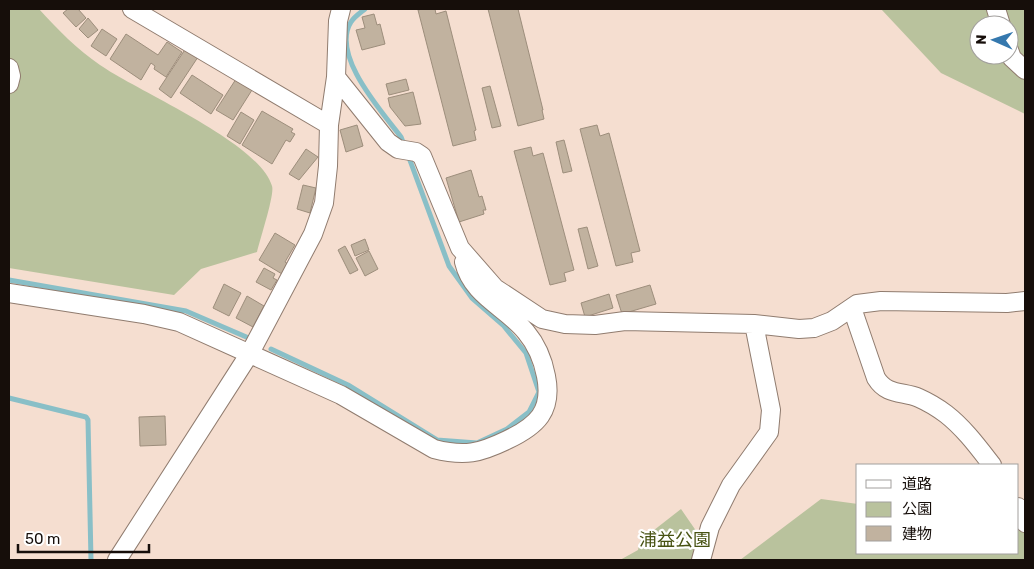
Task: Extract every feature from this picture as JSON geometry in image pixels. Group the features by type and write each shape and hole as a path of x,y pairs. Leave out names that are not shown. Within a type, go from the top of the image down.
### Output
{"street":[{"path":"132,9 329,125"},
{"path":"117,560 250,353 313,234 324,203 328,166 329,125 336,77 338,21 341,9"},
{"path":"9,68 11,76 9,84"},
{"path":"9,293 144,314 179,322 341,395 434,449 450,453 483,451 527,431 542,413 548,392 546,375 537,349 525,330 478,290 466,270 460,248 422,156 416,152 398,149 388,142 336,77"},
{"path":"460,248 495,288 542,319 565,324 625,321 754,324 799,330 814,328 832,321 857,304 881,301 1007,303 1025,301"},
{"path":"852,308 876,378 881,387 891,392 918,398 945,414 974,440 991,464"},
{"path":"701,560 710,527 731,485 769,432 771,410 754,324"},
{"path":"1019,508 1025,523"}],"green space":[{"path":"9,9 39,9 68,39 100,65 223,136 246,153 263,170 272,186 269,207 257,252 201,269 174,295 9,268"},
{"path":"881,9 1025,9 1025,114 941,73"},
{"path":"821,499 856,504 856,554 1019,554 1019,530 1025,531 1025,560 740,560"},
{"name":"浦益公園","path":"681,509 701,538 695,560 620,560 638,550 640,541"}],"building":[{"path":"68,9 78,9 86,18 76,27 63,13"},
{"path":"435,9 436,14 446,11 476,130 474,131 476,140 453,146 418,10"},
{"path":"488,9 518,9 544,119 518,126"},
{"path":"374,14 377,25 380,24 385,44 362,50 356,30 365,28 362,17"},
{"path":"88,18 98,30 88,38 79,29"},
{"path":"102,29 117,39 106,56 91,46"},
{"path":"126,34 158,55 167,42 182,52 166,77 154,69 155,66 151,63 141,80 110,59"},
{"path":"186,48 198,57 171,98 159,89"},
{"path":"192,75 223,95 211,114 180,93"},
{"path":"236,79 252,90 233,120 216,110"},
{"path":"406,79 409,90 389,95 386,84"},
{"path":"490,86 501,126 492,128 482,88"},
{"path":"413,92 421,124 405,126 390,107 388,98"},
{"path":"262,111 293,129 291,132 295,134 290,142 286,140 272,164 242,145"},
{"path":"241,112 254,120 240,144 227,136"},
{"path":"357,125 363,146 346,152 340,130"},
{"path":"597,125 600,136 609,133 640,251 631,253 633,262 616,266 580,129"},
{"path":"564,140 572,171 563,173 556,142"},
{"path":"531,147 533,156 543,153 574,270 564,273 566,281 550,285 514,151"},
{"path":"306,149 318,157 299,180 289,174"},
{"path":"471,170 479,197 482,196 486,210 483,210 484,214 459,222 446,178"},
{"path":"303,185 316,188 310,213 297,209"},
{"path":"587,227 598,266 588,269 578,229"},
{"path":"275,233 295,245 285,262 288,264 282,274 259,260"},
{"path":"365,239 369,250 355,256 351,245"},
{"path":"345,246 358,270 350,274 338,250"},
{"path":"369,251 378,269 365,276 356,258"},
{"path":"264,268 275,274 273,278 277,280 271,290 256,282"},
{"path":"224,284 241,293 229,316 213,308"},
{"path":"650,285 656,304 622,314 616,295"},
{"path":"609,294 613,308 585,317 581,303"},
{"path":"247,296 264,306 253,327 236,318"},
{"path":"165,416 166,445 140,446 139,417"}],"waterway":[{"path":"365,9 351,22 346,35 347,51 361,83 401,137 405,147"},
{"path":"271,349 348,385 437,440 477,443 507,429 529,412 539,392 526,353 503,325 472,298 449,266 408,155"},
{"path":"9,280 186,311 251,339"},
{"path":"9,398 86,417 88,420 91,560"}]}
